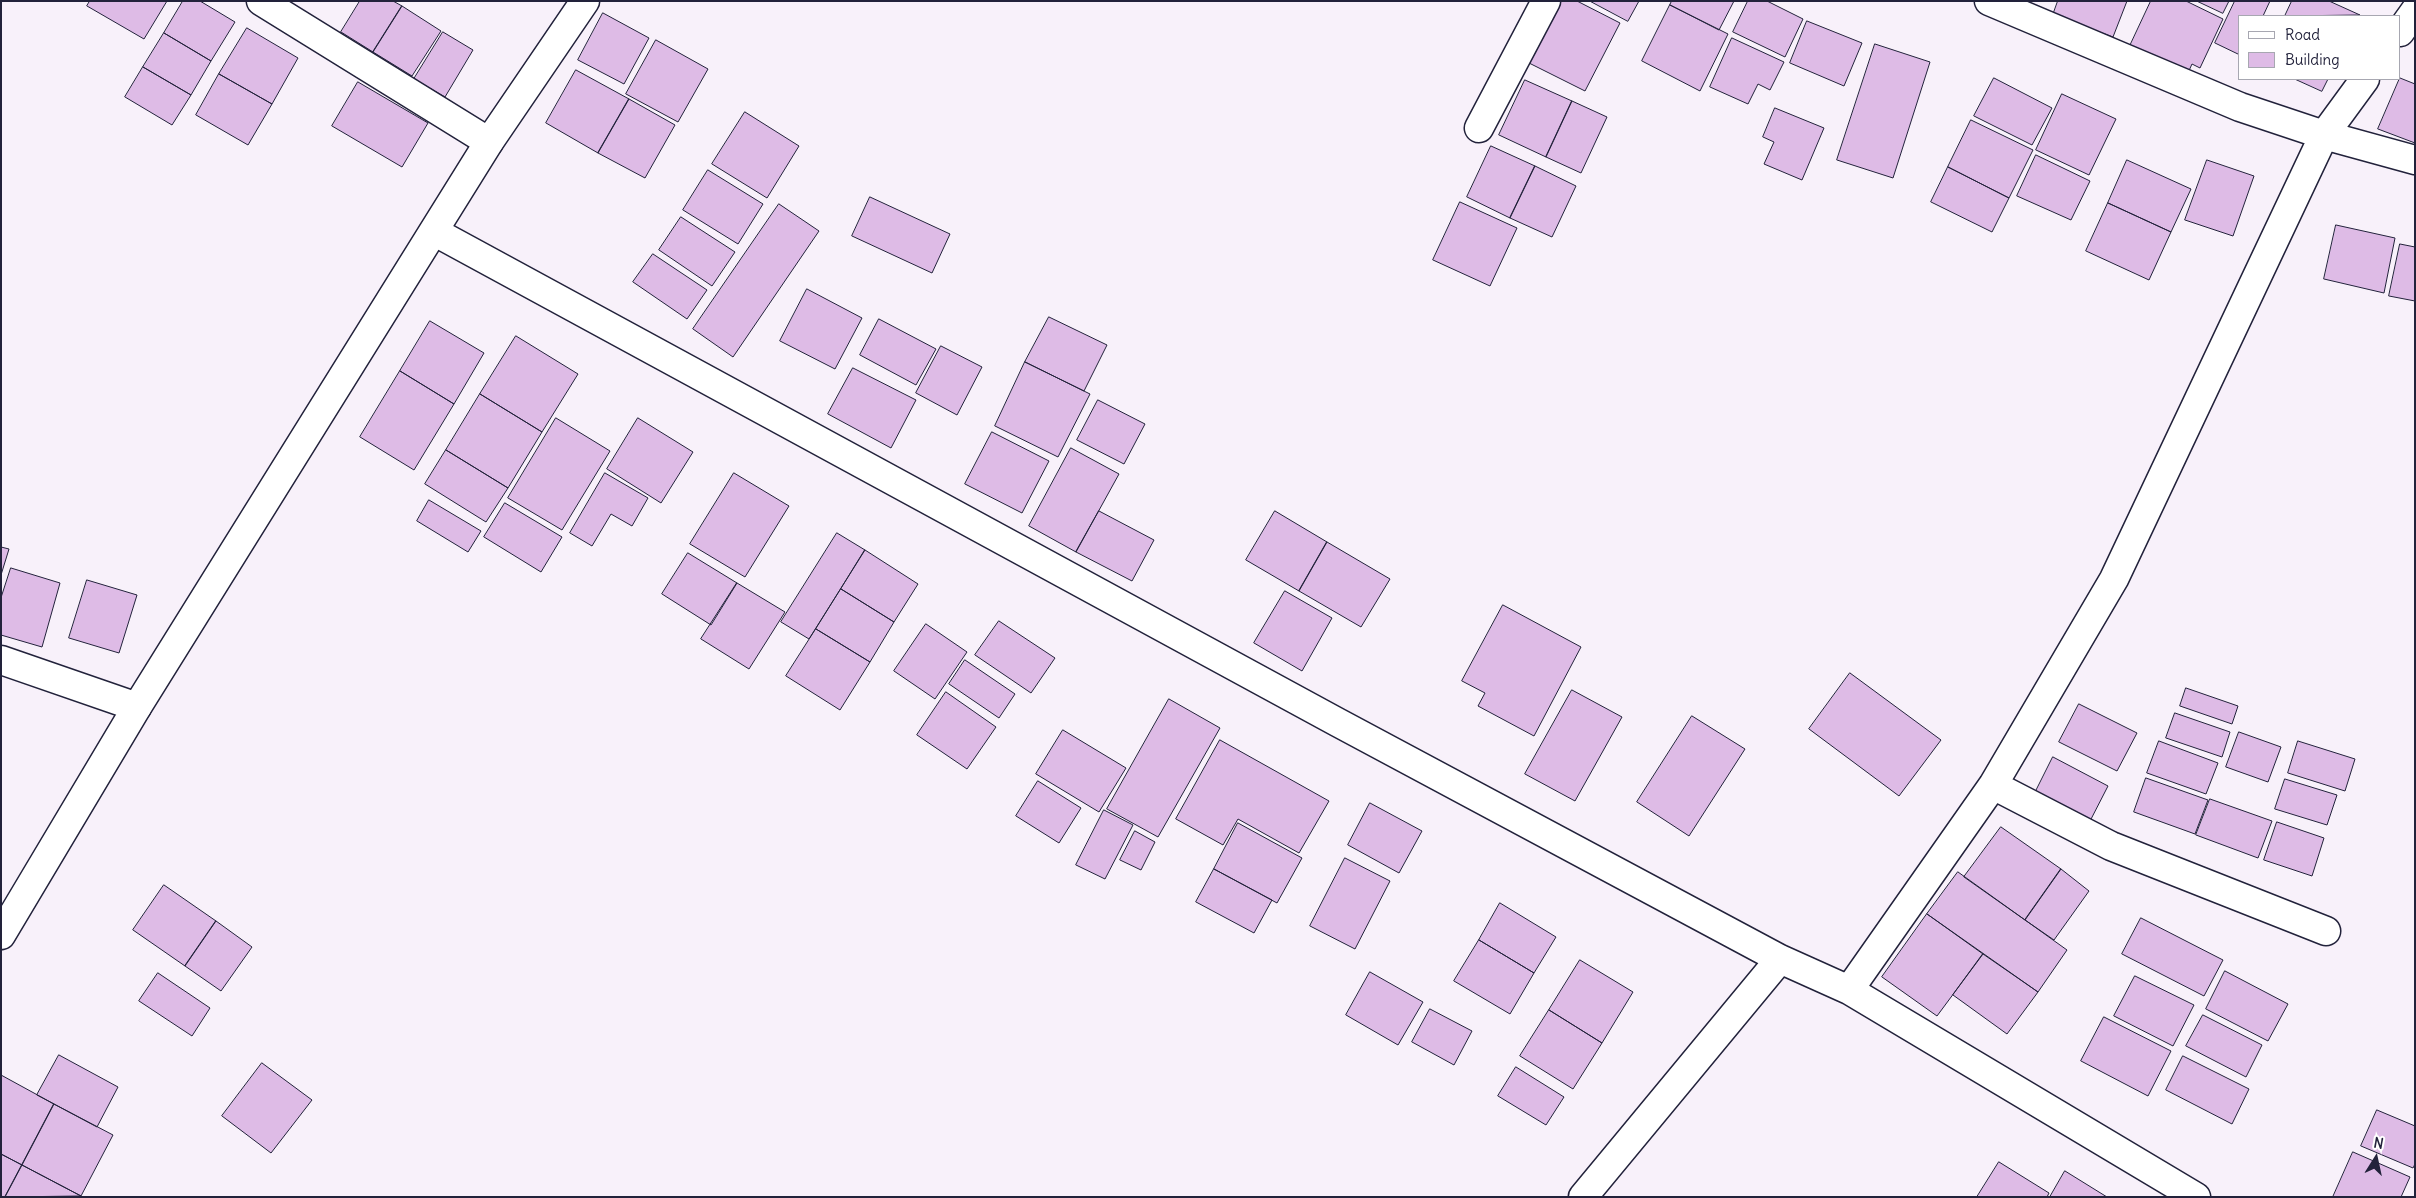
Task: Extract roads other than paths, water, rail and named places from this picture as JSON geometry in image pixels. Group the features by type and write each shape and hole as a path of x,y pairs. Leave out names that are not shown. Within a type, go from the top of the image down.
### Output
{"street":[{"path":"261,1 489,142"},
{"path":"1,935 138,707 435,232 489,142 585,1"},
{"path":"1479,128 1546,1"},
{"path":"1989,1 2030,9 2240,107 2324,135 2415,160"},
{"path":"2401,31 2415,11"},
{"path":"1849,990 1993,786 2114,579 2324,135 2364,80"},
{"path":"435,232 1337,722 1780,959 1849,990 2196,1197"},
{"path":"1,660 138,707"},
{"path":"1993,786 2111,846 2326,931"},
{"path":"1583,1197 1780,959"}]}
